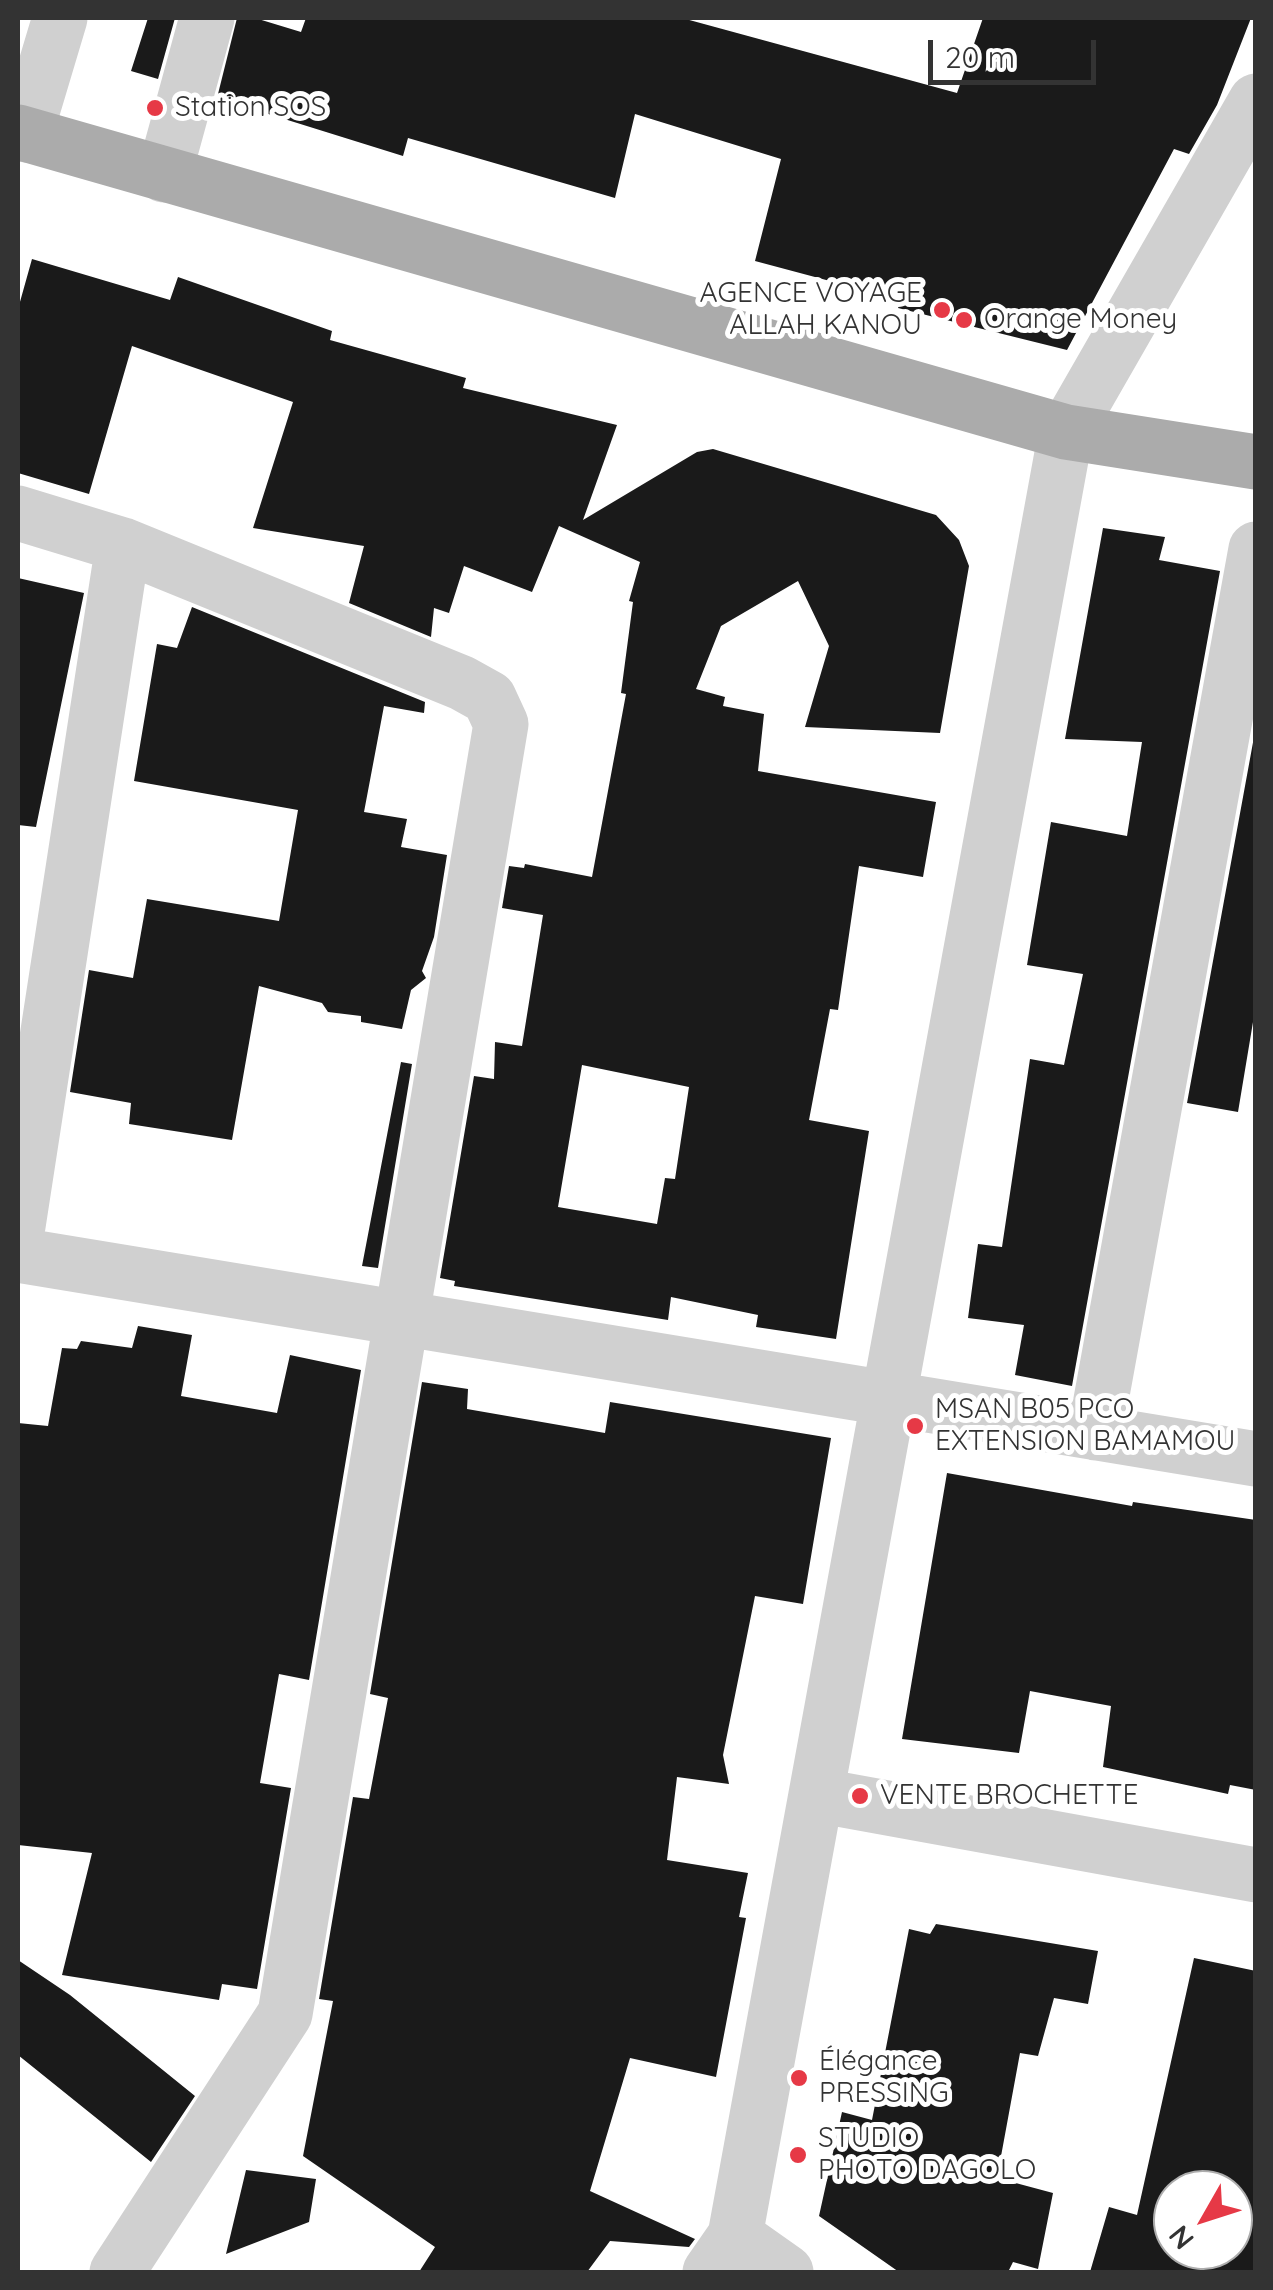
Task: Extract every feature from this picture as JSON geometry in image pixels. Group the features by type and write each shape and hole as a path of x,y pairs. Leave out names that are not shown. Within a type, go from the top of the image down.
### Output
{"main road":[{"path":"22,134 1066,432 1256,462"}],"street":[{"path":"22,134 60,18"},
{"path":"164,174 208,18"},
{"path":"786,2272 722,2254 816,1795 891,1399 1066,432 1256,101"},
{"path":"18,513 123,545 462,682 489,698 502,724 405,1319 285,2014 117,2272"},
{"path":"18,1226 123,545"},
{"path":"1094,1433 1256,548"},
{"path":"18,1255 1256,1458"},
{"path":"816,1795 1256,1875"}],"building":[{"path":"148,18 175,18 158,79 131,71"},
{"path":"237,18 255,18 301,32 306,18 682,18 957,93 983,18 1251,18 1217,105 1189,154 1174,149 1067,350 898,308 901,300 755,261 781,159 635,114 615,198 408,138 403,156 217,98"},
{"path":"32,259 170,300 178,277 332,331 330,340 466,378 463,388 617,425 583,520 697,452 713,449 936,515 959,540 969,566 940,733 805,727 829,646 798,581 721,626 696,689 725,697 723,706 764,714 758,771 936,802 923,877 859,866 838,1010 830,1009 809,1120 869,1131 836,1339 756,1327 758,1315 671,1297 668,1320 454,1286 455,1281 440,1278 474,1076 494,1079 495,1042 522,1046 543,915 502,908 509,866 524,868 525,864 592,877 626,694 621,693 633,602 629,601 640,562 559,526 532,592 464,566 449,613 434,608 431,637 349,603 364,546 253,528 293,402 132,346 89,494 18,473 18,309","holes":["582,1065 689,1087 675,1179 665,1178 657,1224 558,1207"]},
{"path":"1103,528 1165,537 1159,560 1220,571 1072,1386 1015,1375 1024,1325 968,1318 978,1244 1002,1247 1030,1059 1064,1065 1083,974 1027,965 1051,822 1127,836 1142,742 1065,739"},
{"path":"18,578 84,593 36,827 18,825"},
{"path":"192,607 425,702 424,713 384,706 364,812 407,819 401,847 447,855 434,937 422,971 426,978 411,990 402,1029 361,1022 361,1016 328,1012 322,1003 259,986 232,1140 129,1124 131,1103 70,1092 89,970 133,978 147,899 279,921 298,810 134,781 157,644 177,648"},
{"path":"1256,726 1256,1004 1238,1112 1187,1103"},
{"path":"401,1062 412,1064 378,1268 362,1266"},
{"path":"138,1326 192,1335 181,1396 277,1413 290,1355 361,1370 309,1680 279,1674 260,1783 291,1788 257,1989 222,1984 219,2000 62,1975 92,1853 18,1845 18,1423 48,1426 62,1348 77,1349 81,1341 132,1348"},
{"path":"422,1382 468,1389 467,1409 605,1433 610,1402 831,1438 803,1604 755,1596 723,1755 729,1784 677,1777 667,1860 748,1873 739,1917 746,1918 716,2077 630,2058 590,2191 695,2239 689,2247 610,2241 587,2272 419,2272 435,2247 303,2156 333,2001 319,1999 353,1797 369,1799 388,1698 370,1694"},
{"path":"947,1473 1132,1506 1133,1502 1256,1520 1256,1790 1230,1785 1228,1794 1103,1767 1111,1706 1030,1691 1019,1753 902,1739"},
{"path":"936,1924 1098,1951 1088,2004 1054,1998 1038,2056 1020,2053 997,2178 1053,2193 1038,2269 1013,2262 1008,2272 899,2272 819,2216 842,2112 872,2120 909,1929 930,1934"},
{"path":"1194,1958 1256,1971 1256,2272 1090,2272 1109,2207 1137,2215"},
{"path":"18,1960 70,1995 195,2096 151,2162 18,2055"},
{"path":"246,2170 316,2179 309,2222 226,2254"}],"place":[{"name":"Station SOS","path":"155,108"},
{"name":"AGENCE VOYAGE ALLAH KANOU","path":"942,310"},
{"name":"Orange Money","path":"964,320"},
{"name":"MSAN B05 PCO EXTENSION BAMAMOU","path":"915,1426"},
{"name":"VENTE BROCHETTE","path":"860,1796"},
{"name":"Élégance PRESSING","path":"799,2078"},
{"name":"STUDIO PHOTO DAGOLO","path":"798,2155"}]}
